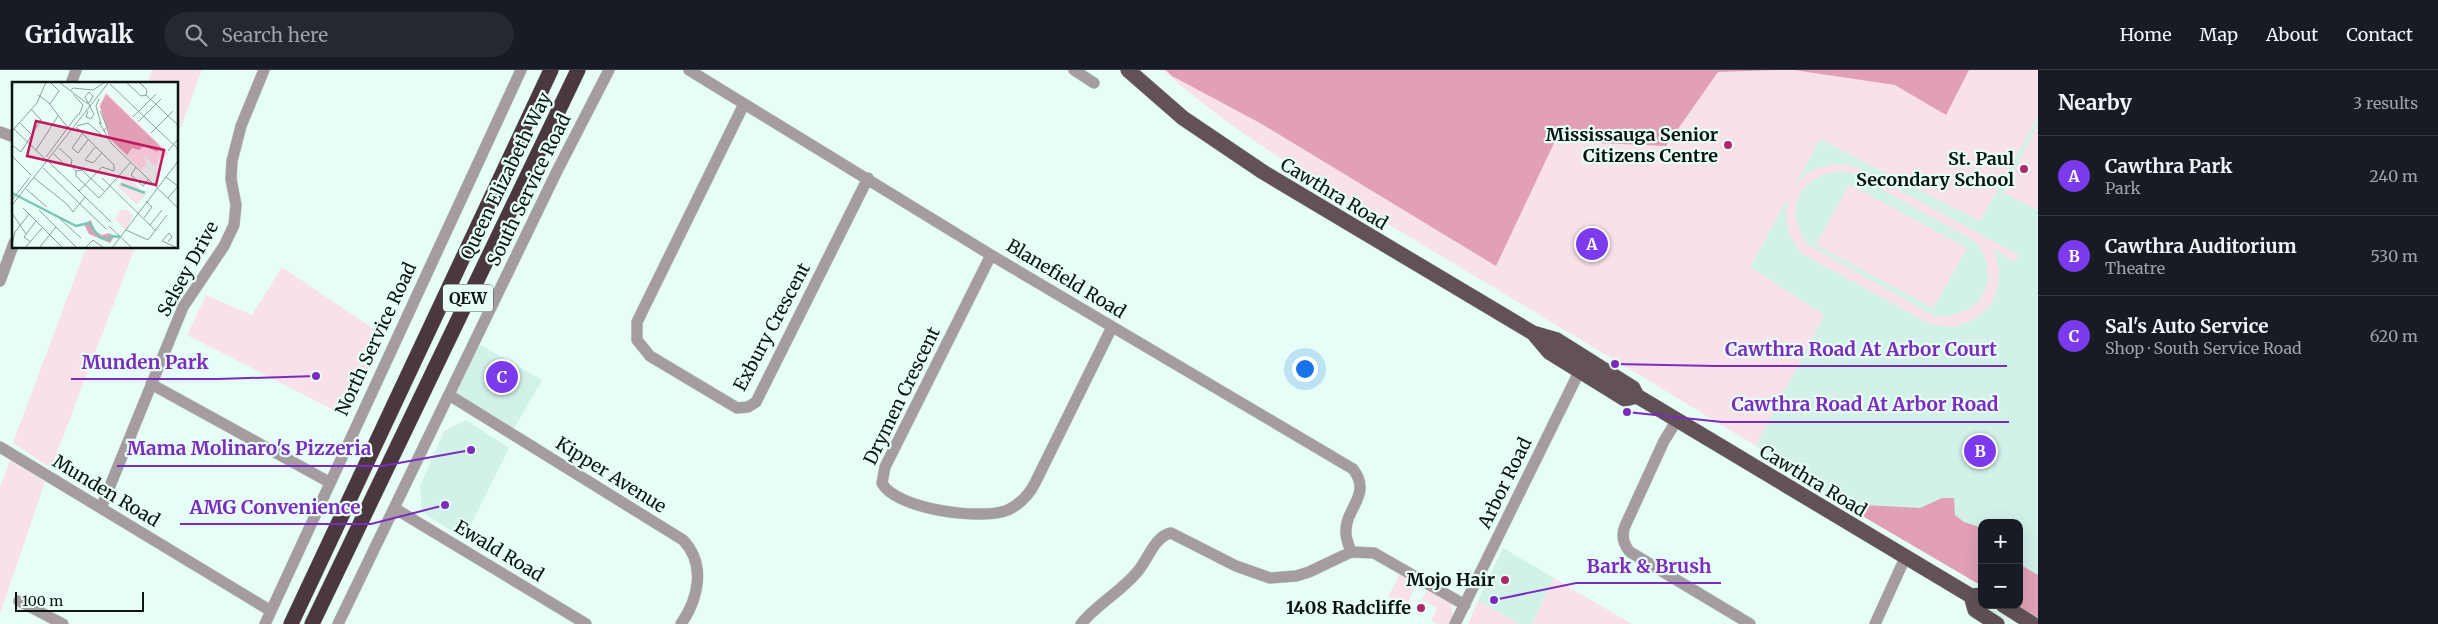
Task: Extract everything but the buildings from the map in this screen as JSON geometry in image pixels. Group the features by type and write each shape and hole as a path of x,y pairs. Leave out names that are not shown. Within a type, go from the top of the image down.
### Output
{"highway":[{"path":"511,156 542,70"},
{"name":"Queen Elizabeth Way","path":"291,624 551,70"},
{"name":"Queen Elizabeth Way","path":"312,624 578,70"}],"main road":[{"name":"Cawthra Road","path":"1128,70 1183,118 1263,172 1532,333 1549,352 1583,365 1625,399 1637,396 1905,558 1976,595 1975,610 1997,624"},
{"path":"2009,609 2033,624"}],"street":[{"name":"Selsey Drive","path":"101,508 183,307 224,246 234,225 236,205 231,179 232,161 241,126 264,70"},
{"name":"North Service Road","path":"265,624 520,70"},
{"name":"South Service Road","path":"338,624 557,171 609,70"},
{"name":"Blanefield Road","path":"689,70 991,255 1353,470 1358,477 1360,488 1345,532 1351,552"},
{"path":"1074,70 1094,83"},
{"name":"Exbury Crescent","path":"744,104 638,322 637,340 650,356 737,408 748,407 756,402 868,178"},
{"path":"0,132 12,136"},
{"path":"0,281 12,248"},
{"name":"Drymen Crescent","path":"991,255 885,467 882,483 890,494 933,509 968,514 1000,512 1020,502 1035,483 1112,327"},
{"name":"Arbor Road","path":"1455,624 1583,365"},
{"path":"152,384 329,482"},
{"name":"Kipper Avenue","path":"448,395 683,540 696,558 698,580 687,622"},
{"path":"1677,420 1664,441 1622,532 1623,542 1630,552 1750,624"},
{"name":"Munden Road","path":"0,446 271,611"},
{"name":"Ewald Road","path":"394,508 586,624"},
{"path":"1081,624 1123,588 1140,569 1156,544 1168,534 1175,533 1236,566 1270,578 1296,576 1351,552 1374,553 1384,556 1465,605"},
{"path":"1875,624 1905,558"},
{"path":"19,601 44,619 63,624"}],"shaded area":[{"path":"152,70 202,70 179,132 179,82 148,82"},
{"path":"1163,70 2038,70 2038,116 1980,221 1820,139 1795,186 1808,173 1823,166 1839,164 1857,167 2018,255 2015,262 1994,249 1999,269 1998,288 1990,306 1975,319 1954,327 1930,324 1801,253 1789,234 1786,213 1788,197 1750,267 1824,315 1756,446 1290,165 1193,96","holes":["1839,171 1854,174 1976,242 1984,256 1988,270 1987,283 1983,295 1975,304 1964,311 1950,316 1934,316 1808,245 1800,232 1796,220 1798,197 1813,180 1825,175"]},
{"path":"1166,70 1778,70 1718,72 1666,146 1555,141 1496,266 1260,123 1172,76"},
{"path":"1794,70 1969,70 1946,115 1895,85"},
{"path":"2038,116 2038,619 2023,608 2023,519 1978,519 1978,584 1857,513 1756,446 1823,315 1750,267 1820,139 1980,221"},
{"path":"2038,124 2038,210 2004,193"},
{"path":"1849,184 1967,248 1933,308 1816,245"},
{"path":"86,249 135,249 51,468 13,443"},
{"path":"282,267 384,336 345,416 187,335 206,295 252,315"},
{"path":"480,345 542,380 513,430 451,395"},
{"path":"466,420 509,448 464,539 422,512 420,486 444,431"},
{"path":"10,460 45,482 0,614 0,487"},
{"path":"1942,498 1954,498 1955,515 1964,522 1978,527 1978,584 1864,517 1864,505 1920,508"},
{"path":"1503,548 1554,578 1532,624 1519,624 1478,601"},
{"path":"2023,566 2038,575 2038,617 2034,617 2021,609 2023,609"},
{"path":"1401,571 1418,581 1406,607 1388,597"},
{"path":"1554,578 1632,624 1532,624"},
{"path":"1428,588 1451,602 1453,615 1449,624 1437,624 1431,621 1437,608 1422,600"},
{"path":"1478,601 1519,624 1468,624"}],"place":[{"name":"Mississauga Senior Citizens Centre","path":"1728,145"},
{"name":"St. Paul Secondary School","path":"2024,169"},
{"name":"Cawthra Park","path":"1592,244"},
{"name":"Cawthra Road At Arbor Court","path":"1615,364"},
{"name":"Munden Park","path":"316,376"},
{"name":"Sal's Auto Service","path":"502,377"},
{"name":"Cawthra Road At Arbor Road","path":"1627,412"},
{"name":"Mama Molinaro's Pizzeria","path":"471,450"},
{"name":"Cawthra Auditorium","path":"1980,451"},
{"name":"AMG Convenience","path":"445,505"},
{"name":"Mojo Hair","path":"1505,580"},
{"name":"Bark & Brush","path":"1494,600"},
{"name":"1408 Radcliffe","path":"1421,608"}]}
